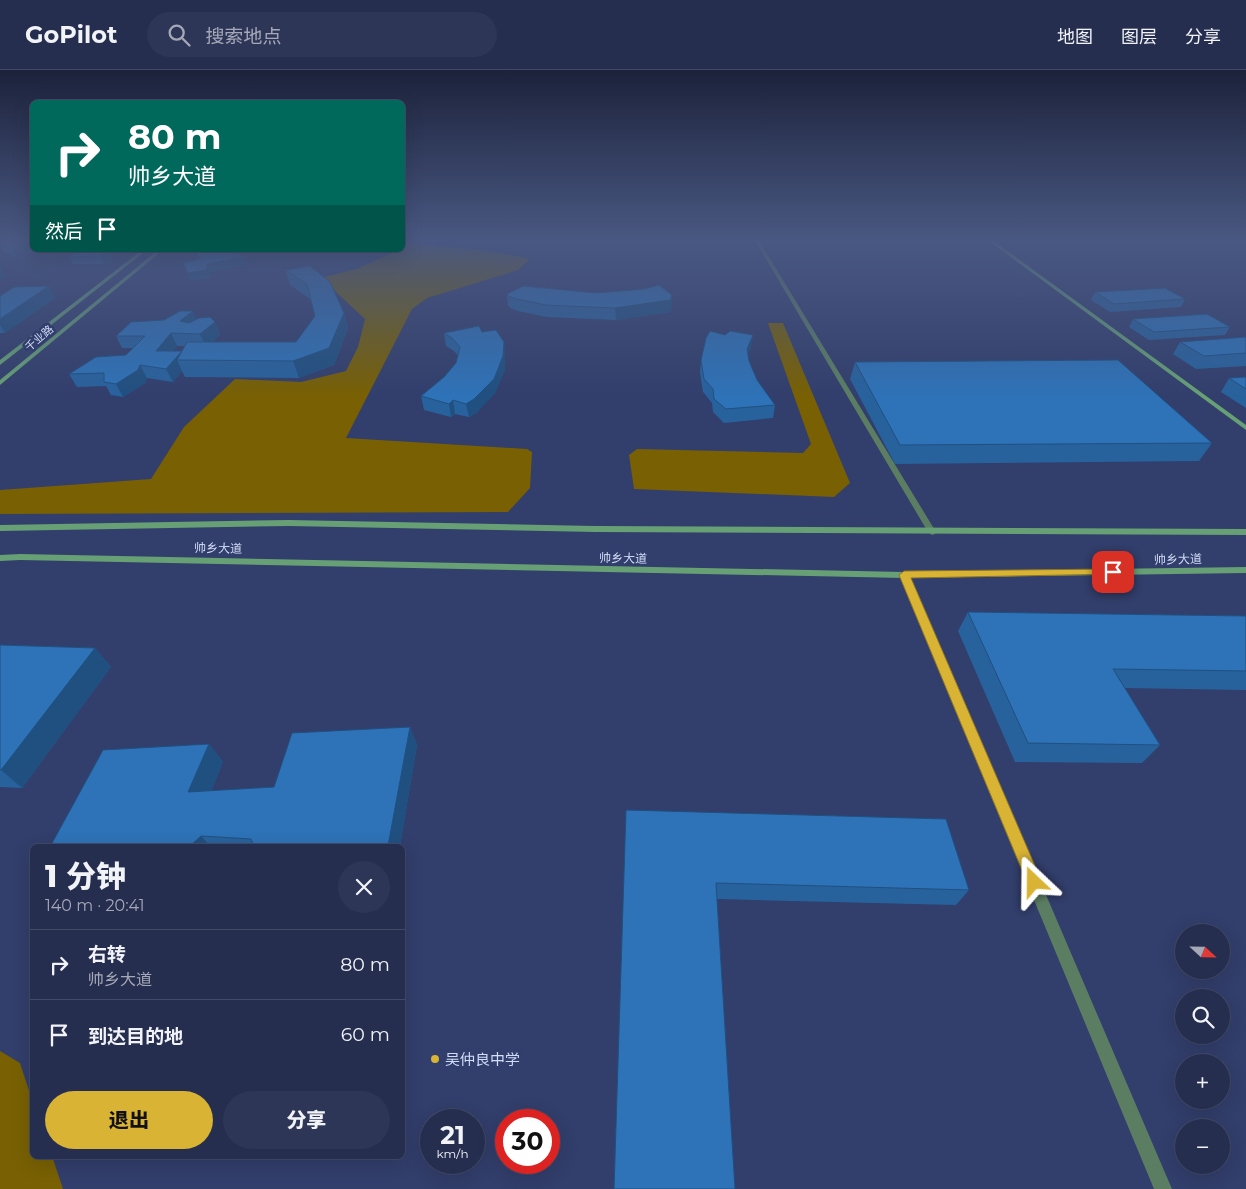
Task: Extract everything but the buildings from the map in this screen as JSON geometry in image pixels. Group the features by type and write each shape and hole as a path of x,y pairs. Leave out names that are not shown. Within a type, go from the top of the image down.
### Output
{"main road":[{"name":"千业路","path":"0,363 93,291"},
{"name":"千业路","path":"0,383 111,291"},
{"path":"1059,291 1246,428"},
{"name":"帅乡大道","path":"0,528 289,523 595,530 1246,532"},
{"name":"帅乡大道","path":"0,558 904,575 1246,570"}],"street":[{"path":"787,291 932,532"},
{"path":"904,575 1163,1189"}],"shaded area":[{"path":"335,291 449,291 427,298 412,309 346,438 527,449 532,452 530,488 508,512 0,514 0,490 151,479 184,427 235,379 301,382 346,371 358,347 365,319"},
{"path":"768,323 783,323 850,483 834,497 634,489 629,455 637,449 803,453 811,444"},
{"path":"0,1051 20,1063 30,1094 30,1159 53,1159 63,1189 0,1189"}],"place":[{"name":"吴仲良中学","path":"435,1059"}],"route":[{"path":"1034,882 904,575 1113,572"}]}
